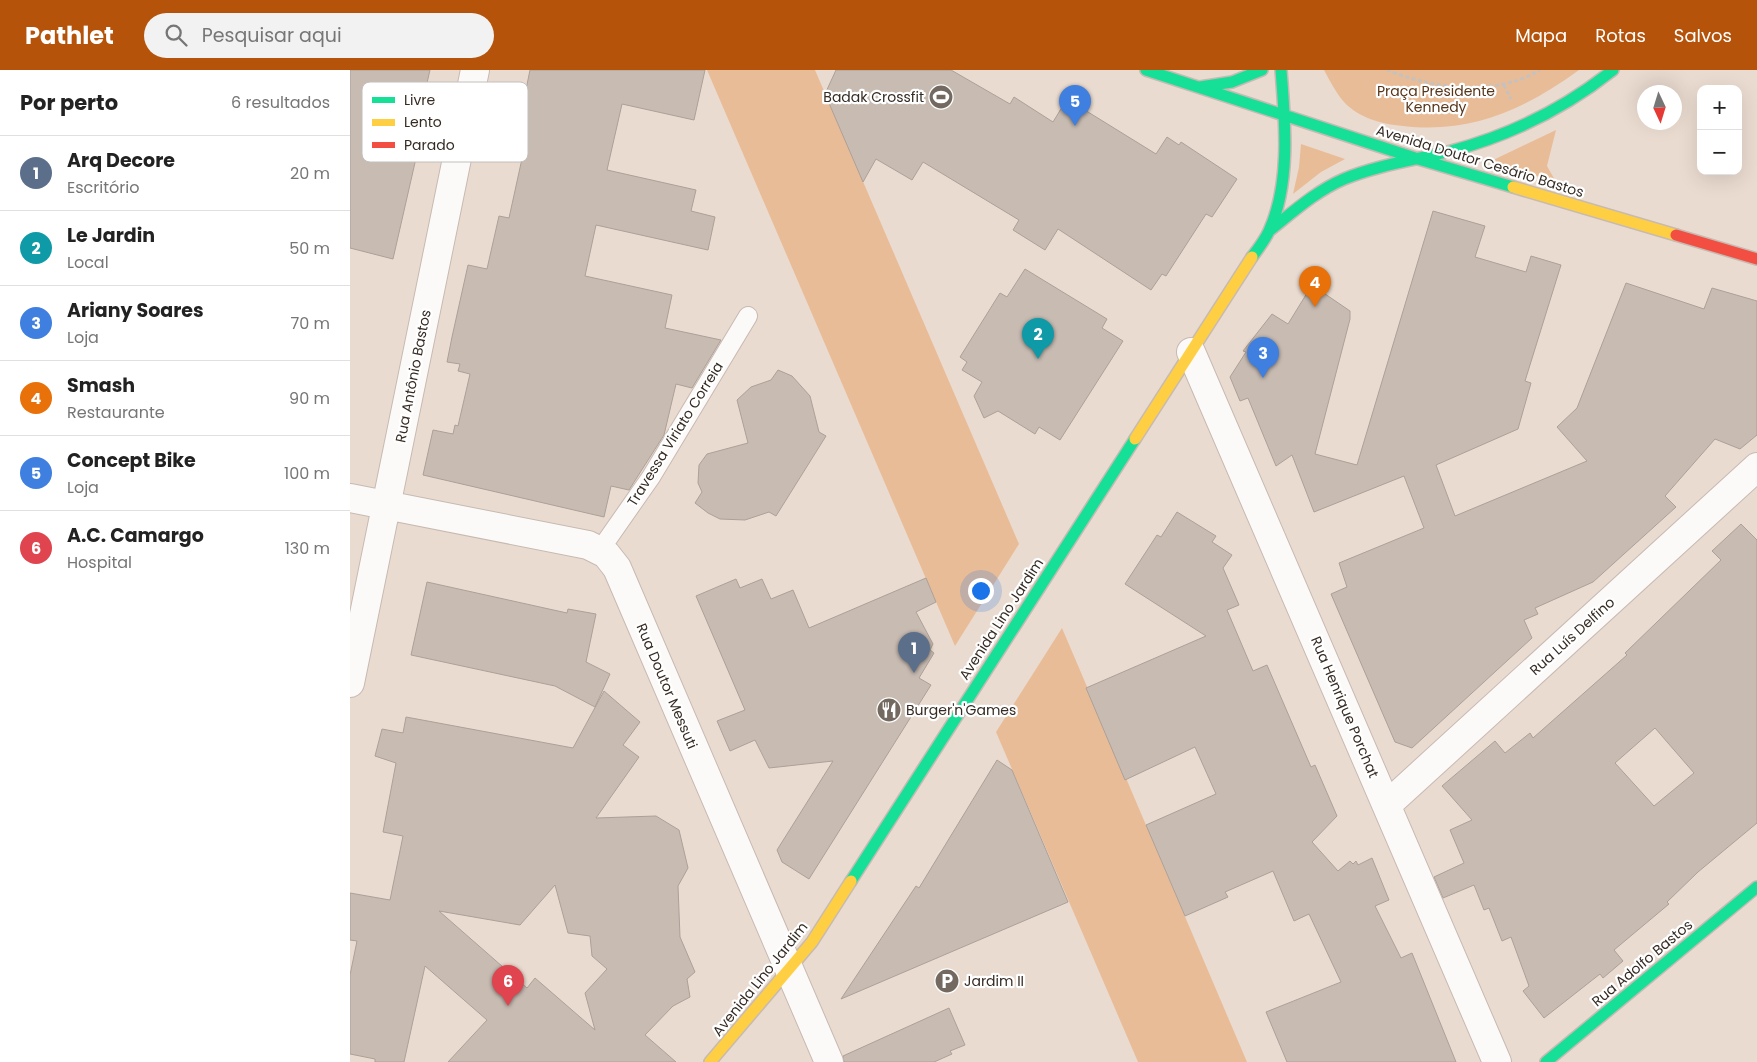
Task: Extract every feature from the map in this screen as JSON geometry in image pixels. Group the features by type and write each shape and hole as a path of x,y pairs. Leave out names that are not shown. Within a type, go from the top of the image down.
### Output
{"main road":[{"name":"Avenida Doutor Cesário Bastos","path":"1146,70 1415,158 1757,259"},
{"name":"Avenida Doutor Cesário Bastos","path":"1196,87 1220,85 1250,77 1262,70"},
{"path":"1281,70 1285,116"},
{"path":"1415,158 1451,150 1525,127 1588,89 1613,70"},
{"name":"Avenida Lino Jardim","path":"710,1062 789,970 817,934 1269,232 1279,195 1285,156 1285,116"},
{"name":"Avenida Lino Jardim","path":"1269,232 1311,199 1342,180 1364,171 1415,158"},
{"name":"Rua Adolfo Bastos","path":"1546,1062 1757,887"}],"street":[{"name":"Rua Antônio Bastos","path":"350,682 456,162"},
{"name":"Rua Henrique Porchat","path":"1191,352 1497,1062"},
{"name":"Rua Luís Delfino","path":"1387,806 1757,467"},
{"path":"350,498 600,550"},
{"name":"Rua Doutor Messuti","path":"600,550 606,554 617,568 829,1062"}],"lane":[{"name":"Travessa Viriato Correia","path":"600,550 651,477 748,316"}],"path":[{"path":"1387,70 1408,79 1468,88 1504,84 1540,70"}],"green space":[{"path":"707,70 815,70 1019,544 955,646"},
{"name":"Praça Presidente Kennedy","path":"1324,70 1579,70 1538,97 1496,116 1474,122 1428,128 1387,124 1363,116 1350,108 1341,98"},
{"path":"1556,130 1547,166 1556,182 1489,162"},
{"path":"1301,144 1345,159 1321,172 1293,194 1299,167"},
{"path":"1062,628 1247,1062 1138,1062 996,732"}],"building":[{"path":"350,70 430,70 427,82 362,82 362,162 415,162 393,259 350,248"},
{"path":"530,70 705,70 694,120 622,104 607,170 696,190 691,211 715,217 708,250 596,225 585,276 672,295 665,328 721,340 692,388 676,384 664,435 629,490 611,486 604,517 423,475 433,430 453,434 455,425 458,426 470,374 458,371 460,364 447,362 452,337 468,265 487,269 499,216 509,218 521,162 528,162 528,82"},
{"path":"836,70 951,70 1010,104 1014,97 1053,122 1067,99 1156,154 1167,137 1179,145 1181,142 1237,179 1212,217 1206,214 1166,276 1162,274 1151,290 1058,229 1045,250 1013,230 1019,220 923,162 912,180 876,159 863,182 825,94"},
{"path":"1433,211 1485,226 1475,257 1526,272 1531,256 1561,265 1525,381 1531,383 1518,429 1436,465 1455,516 1587,461 1557,427 1577,408 1626,283 1704,309 1712,288 1757,301 1757,435 1740,449 1715,439 1665,496 1676,507 1593,582 1535,608 1538,614 1524,620 1532,638 1412,748 1395,742 1331,594 1347,587 1339,563 1424,528 1404,476 1314,512 1292,455 1276,466 1248,398 1240,401 1230,377 1246,352 1243,351 1272,314 1288,324 1312,285 1350,311 1350,319 1315,454 1357,465"},
{"path":"1025,269 1107,319 1102,328 1123,341 1060,440 1039,427 1035,434 998,411 984,418 974,396 982,382 962,370 967,362 960,357 1000,293 1007,297"},
{"path":"778,370 792,376 810,396 819,432 826,436 776,516 769,512 745,520 720,519 695,503 702,492 698,483 699,465 707,454 748,443 737,400 751,387 771,380"},
{"path":"1177,512 1216,536 1212,542 1232,555 1223,568 1239,605 1227,610 1253,671 1267,665 1311,767 1315,765 1337,816 1312,842 1338,871 1350,861 1353,864 1356,861 1358,865 1372,858 1389,900 1375,906 1401,958 1412,953 1456,1062 1287,1062 1266,1012 1341,982 1309,914 1294,921 1273,871 1225,892 1228,897 1185,916 1146,825 1216,794 1195,747 1125,780 1086,688 1206,636 1125,584 1157,535 1161,537"},
{"path":"1741,524 1757,540 1757,823 1698,872 1667,902 1669,904 1614,950 1623,961 1603,978 1600,974 1544,1018 1523,991 1529,986 1511,937 1502,941 1489,908 1484,910 1474,885 1443,898 1434,877 1464,863 1450,830 1472,820 1442,786 1495,741 1505,753 1530,733 1533,738 1627,655 1625,653 1721,560 1712,551","holes":["1655,728 1694,773 1654,806 1615,763"]},
{"path":"926,578 936,602 916,612 933,644 930,650 934,653 919,678 931,685 809,879 782,862 777,850 833,761 769,768 755,740 730,751 717,721 745,710 696,596 736,579 740,588 762,579 771,599 793,590 809,628"},
{"path":"427,582 567,613 568,609 596,614 586,662 610,674 595,707 555,686 411,655"},
{"path":"604,691 640,722 623,745 639,757 596,818 656,816 679,830 688,868 678,886 680,937 695,972 687,979 690,997 673,1006 645,1035 676,1062 448,1062 487,1020 425,966 404,1062 375,1062 375,1059 350,1054 350,975 357,941 350,940 350,893 390,900 403,836 383,832 396,763 375,756 382,729 403,733 406,717 573,748","holes":["555,885 568,933 590,936 592,956 607,969 585,993 595,1030 535,978 527,988 439,911 520,925"]},
{"path":"997,760 1012,770 1068,902 841,999 916,886 919,888"},
{"path":"949,1008 965,1045 950,1051 952,1054 934,1062 844,1062 843,1056"}],"traffic: fast":[{"path":"1146,70 1415,158 1513,187"},
{"path":"1200,87 1232,82 1262,70"},
{"path":"1252,257 1269,231 1281,193 1285,152 1281,70"},
{"path":"1269,231 1314,196 1344,179 1383,166 1473,145 1516,129 1556,109 1613,70"},
{"path":"851,881 1135,439"},
{"path":"1546,1062 1757,887"}],"traffic: slow":[{"path":"1513,187 1676,235"},
{"path":"1135,439 1252,257"},
{"path":"710,1062 812,942 851,881"}],"traffic: jam":[{"path":"1676,235 1757,259"}],"place":[{"name":"Badak Crossfit","path":"941,97"},
{"name":"Concept Bike","path":"1075,126"},
{"name":"Smash","path":"1315,307"},
{"name":"Le Jardin","path":"1038,359"},
{"name":"Ariany Soares","path":"1263,378"},
{"name":"Arq Decore","path":"914,673"},
{"name":"Burger'n'Games","path":"889,710"},
{"name":"Jardim II","path":"947,981"},
{"name":"A.C. Camargo","path":"508,1006"}]}
